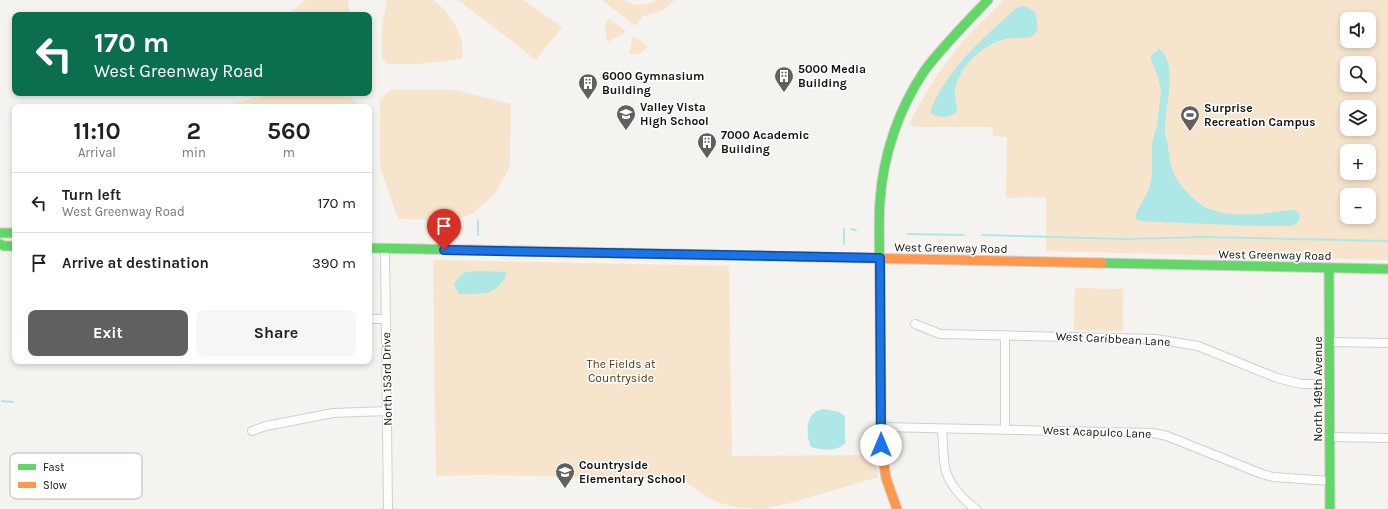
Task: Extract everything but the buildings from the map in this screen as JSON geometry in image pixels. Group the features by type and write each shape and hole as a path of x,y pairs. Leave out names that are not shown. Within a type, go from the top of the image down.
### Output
{"main road":[{"path":"898,509 889,488 883,466 881,445 880,202 883,173 894,133 916,84 933,60 954,35 988,0"},
{"path":"0,233 12,233"},
{"path":"0,244 4,246 12,246"},
{"name":"West Greenway Road","path":"372,248 880,258 1329,269 1388,269"},
{"name":"North 149th Avenue","path":"1329,269 1330,509"}],"street":[{"name":"North 153rd Drive","path":"385,249 388,509"},
{"path":"372,319 386,319"},
{"name":"West Caribbean Lane","path":"915,324 940,334 1168,340 1198,346 1277,378 1302,384 1329,384"},
{"path":"1004,335 1004,430"},
{"path":"1329,342 1388,343"},
{"path":"252,431 266,426 332,413 387,411"},
{"name":"West Acapulco Lane","path":"881,427 1153,433 1167,436 1273,477 1330,481"},
{"path":"942,429 945,468 954,487 967,503 976,509"},
{"path":"1330,437 1388,438"}],"green space":[{"path":"305,0 348,0 350,12 291,12"},
{"path":"387,0 432,0 437,3 451,18 461,37 462,59 418,64 388,64 382,57 382,26"},
{"path":"458,0 524,0 562,27 536,60"},
{"path":"602,0 621,0 636,5 647,4 657,0 675,0 664,9 656,13 643,16 635,26"},
{"name":"Surprise Recreation Campus","path":"1004,0 1388,0 1388,260 1046,251 1046,197 1006,198 1007,137 993,136 992,127 915,127 909,124 927,91 947,61 978,26"},
{"path":"609,19 627,32 608,42 606,38 605,24"},
{"path":"633,36 648,46 640,53 629,54"},
{"path":"390,90 455,90 511,104 510,159 508,170 495,194 472,214 445,220 398,219 380,167 380,100"},
{"path":"262,96 350,96 359,104 233,104"},
{"name":"The Fields at Countryside","path":"433,260 729,266 732,456 875,455 878,477 787,504 761,509 736,507 720,503 703,495 686,482 662,479 483,475 436,476"},
{"path":"1075,288 1123,289 1123,331 1074,330"}],"water":[{"path":"1021,6 1027,7 1035,12 1037,19 1036,33 1030,37 1009,38 997,42 979,52 959,77 955,95 957,111 955,114 944,117 936,116 930,113 935,100 964,58 1015,9"},
{"path":"1159,49 1165,56 1169,65 1170,77 1165,134 1168,143 1170,161 1175,177 1192,197 1209,209 1235,214 1262,214 1295,210 1300,215 1296,224 1290,226 1258,226 1140,221 1136,219 1135,215 1149,189 1152,175 1152,143 1157,125 1161,91 1158,76 1151,60 1151,55"},
{"path":"476,271 505,272 506,274 505,278 498,287 490,292 478,294 459,294 454,285 458,278 462,274"},
{"path":"824,409 839,412 845,416 845,443 838,448 820,449 811,447 807,429 810,418 813,414"}],"waterway":[{"path":"478,220 478,235"},
{"path":"844,229 844,244"},
{"path":"851,229 856,230"},
{"path":"908,234 964,235"},
{"path":"982,235 1125,239 1207,237 1388,241"},
{"path":"2,401 13,402"}],"traffic: fast":[{"path":"880,286 880,201 885,166 900,116 907,100 925,70 947,43 988,0"},
{"path":"0,233 12,233"},
{"path":"0,244 4,246 12,246"},
{"path":"372,248 860,258"},
{"path":"1102,263 1388,269"},
{"path":"1329,269 1330,509"}],"traffic: slow":[{"path":"860,258 1102,263"},
{"path":"880,286 881,445 886,478 897,509"}],"place":[{"name":"5000 Media Building","path":"784,93"},
{"name":"6000 Gymnasium Building","path":"588,100"},
{"name":"Valley Vista High School","path":"626,131"},
{"name":"Surprise Recreation Campus","path":"1190,132"},
{"name":"7000 Academic Building","path":"707,159"},
{"name":"Countryside Elementary School","path":"565,489"}],"route":[{"path":"444,250 880,258 881,445"}]}
